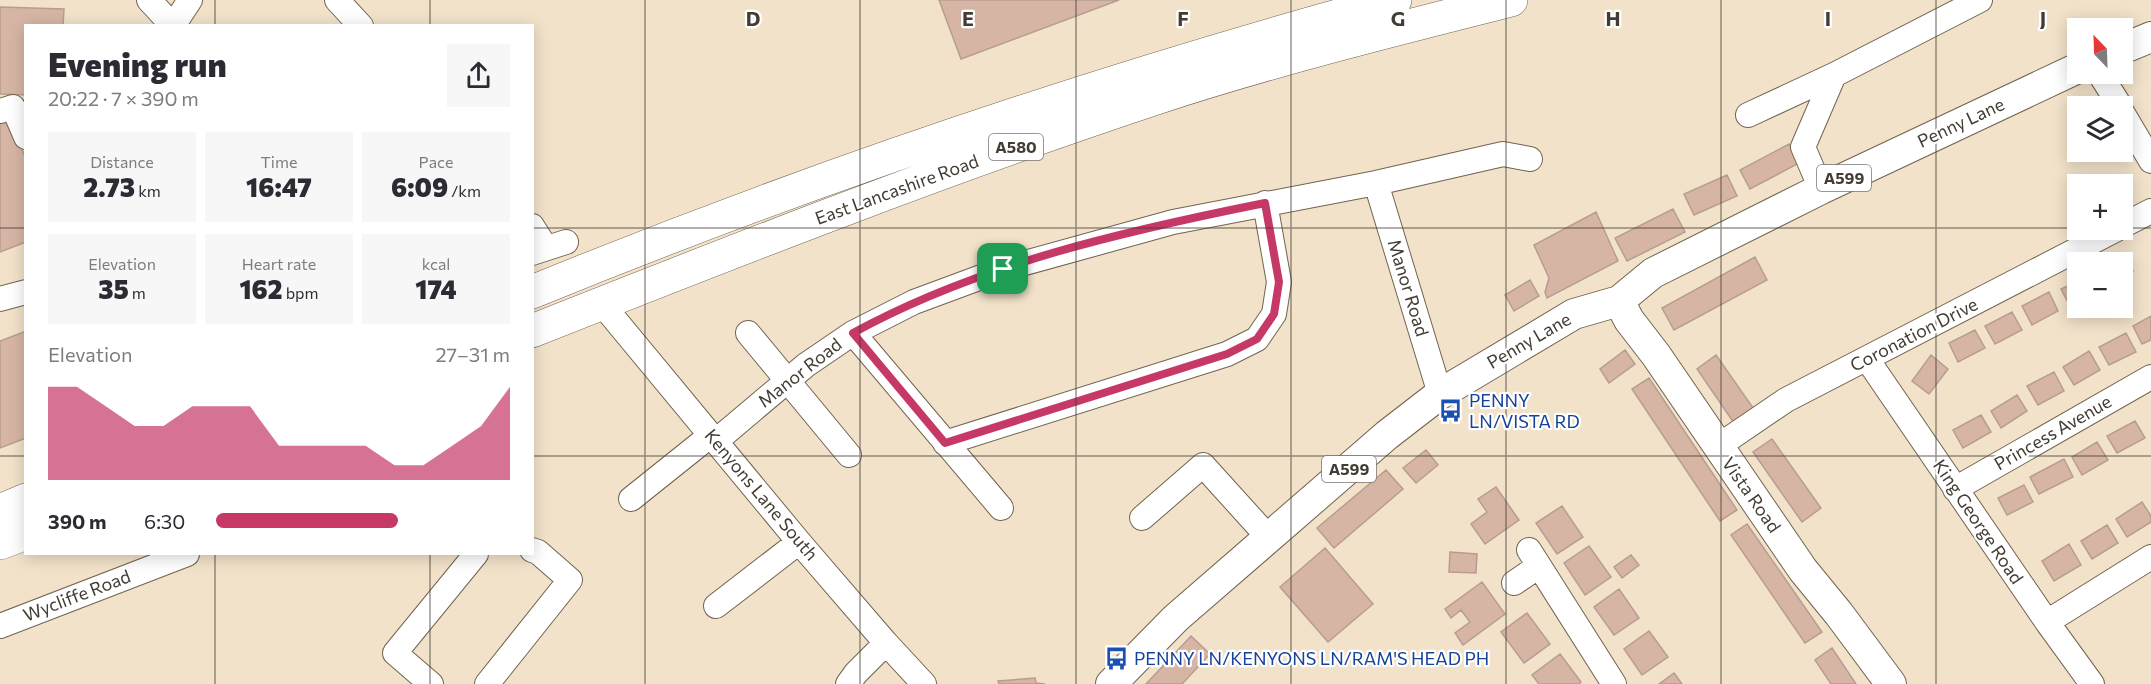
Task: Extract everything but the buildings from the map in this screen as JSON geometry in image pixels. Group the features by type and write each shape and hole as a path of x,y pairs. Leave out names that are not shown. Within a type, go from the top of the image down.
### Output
{"highway":[{"name":"East Lancashire Road","path":"534,291 653,242 966,130 1284,30 1395,0"},
{"name":"East Lancashire Road","path":"534,330 804,224 966,164 1146,102 1323,48 1511,0"},
{"path":"534,279 653,242"},
{"path":"0,511 24,501"},
{"path":"0,543 24,534"}],"main road":[{"path":"2133,44 2151,37"},
{"name":"Penny Lane","path":"1112,684 1176,618 1388,435 1440,394 1574,314 1619,301 1653,273 1821,189 2067,73"},
{"name":"Vista Road","path":"1619,301 1629,320 1656,355 1803,570 1891,684"}],"street":[{"path":"149,0 171,24"},
{"path":"174,24 190,0"},
{"path":"337,0 359,24"},
{"path":"1748,115 1834,75 1980,0"},
{"path":"1821,189 1803,147 1834,75"},
{"path":"0,111 13,107 24,132"},
{"path":"2133,131 2151,161"},
{"name":"Manor Road","path":"631,499 826,350 853,333 914,302 1003,269 1154,226 1376,183 1503,154 1530,159"},
{"name":"Manor Road","path":"1376,183 1440,394"},
{"path":"945,443 1227,354 1257,339 1274,314 1279,282 1265,203"},
{"path":"2133,220 2151,211"},
{"path":"534,229 548,248"},
{"name":"Coronation Drive","path":"1717,447 1786,400 2096,240"},
{"path":"0,299 24,293"},
{"name":"Kenyons Lane South","path":"602,304 799,542 924,684"},
{"path":"748,333 849,455"},
{"path":"853,333 1001,508"},
{"name":"King George Road","path":"1867,359 2092,684"},
{"name":"Princess Avenue","path":"1955,489 2151,377"},
{"path":"1142,518 1203,465 1269,538"},
{"path":"716,606 799,542"},
{"path":"487,684 570,580 534,551"},
{"name":"Wycliffe Road","path":"0,626 184,555"},
{"path":"431,684 395,653 475,555"},
{"path":"2047,622 2151,557"},
{"path":"1514,583 1534,558 1614,684"},
{"path":"848,684 855,673 886,643"}],"place":[{"name":"PENNY LN/VISTA RD","path":"1451,411"},
{"name":"PENNY LN/KENYONS LN/RAM'S HEAD PH","path":"1116,659"}],"route":[{"path":"1265,203 1279,282 1274,314 1257,339 1227,354 945,443 853,333 914,302 1003,269 1125,234 1265,203"}]}
